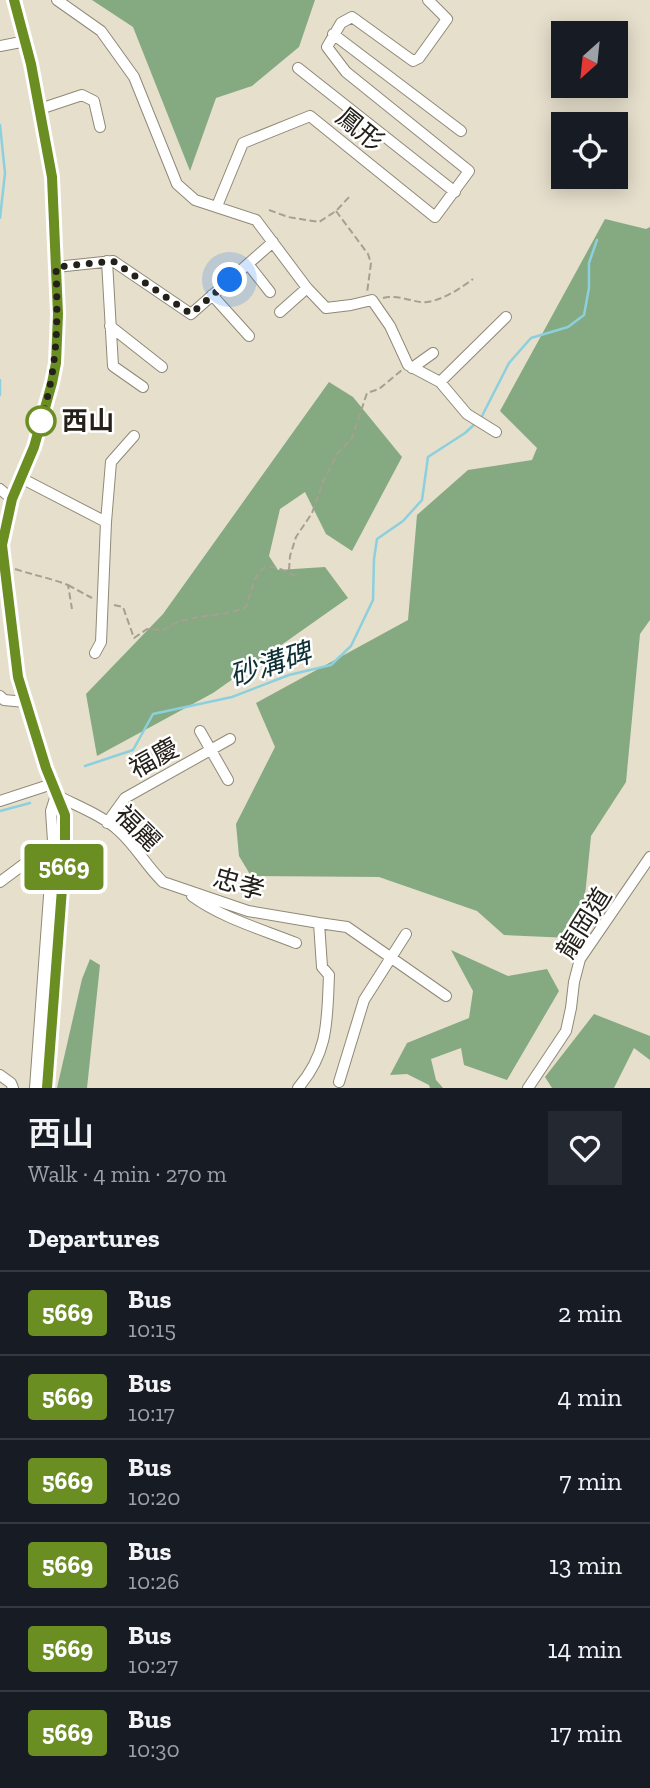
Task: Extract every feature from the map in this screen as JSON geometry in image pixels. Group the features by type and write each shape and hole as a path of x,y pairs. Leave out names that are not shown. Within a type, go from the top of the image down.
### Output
{"street":[{"path":"14,0 26,41 52,177 58,314 54,373 34,447 12,499 1,546 18,677 52,784 65,815 65,862 47,1088"},
{"path":"57,0 101,31 134,77 177,184 195,200 256,220 307,288 326,307 372,300 390,326 410,366 440,382 467,414 496,432"},
{"path":"428,0 447,19 419,58 413,61 352,17 341,23 333,34 461,131"},
{"name":"鳳形","path":"217,206 243,143 310,116 435,217 469,172 346,72 327,47 333,34"},
{"path":"0,46 26,41"},
{"name":"鳳形","path":"298,68 455,192"},
{"path":"40,109 82,95 94,101 100,127"},
{"path":"56,267 113,261 191,314 272,243"},
{"path":"107,261 113,366 143,387"},
{"path":"248,264 270,292"},
{"path":"280,312 307,288"},
{"path":"212,295 249,336"},
{"path":"440,382 506,317"},
{"path":"110,326 162,367"},
{"path":"410,366 433,353"},
{"path":"95,653 101,642 110,462 134,436"},
{"path":"21,478 106,522"},
{"path":"0,489 12,499"},
{"path":"0,696 5,701 25,702"},
{"path":"200,732 228,780"},
{"name":"福慶","path":"107,823 125,798 230,739"},
{"path":"0,801 52,784"},
{"path":"35,1088 53,841 51,811 56,795"},
{"name":"福麗","path":"56,795 120,832 153,873"},
{"path":"0,882 53,841 65,839"},
{"name":"龍岡道","path":"528,1088 566,1031 580,959 650,856"},
{"path":"65,862 89,873 100,882"},
{"name":"忠孝","path":"153,873 163,882 248,911 347,927 446,996"},
{"path":"183,889 202,904 296,943"},
{"path":"298,1088 313,1071 327,1028 329,975 322,968 319,923"},
{"path":"339,1082 365,1000 406,934"},
{"path":"38,1035 52,1036"},
{"path":"0,1075 11,1083 13,1088"}],"path":[{"path":"269,210 288,217 319,222 336,211 351,195"},
{"path":"336,211 368,254 371,263 366,290 372,300 396,295 426,303 461,288 473,279"},
{"path":"289,573 290,556 296,537 312,513 337,454 352,438 367,393 379,389 410,366"},
{"path":"5,566 31,575 43,575 103,603 123,607 134,638 146,629 164,630 173,622 232,613 246,607 257,572 266,567 279,567 299,578"},
{"path":"68,586 72,609"}],"green space":[{"path":"92,0 315,0 299,47 252,86 216,98 190,171 133,27"},
{"path":"605,219 646,229 650,227 650,620 640,634 626,782 591,836 583,916 570,938 504,935 477,911 379,877 251,876 239,856 236,824 275,747 256,703 408,620 417,515 468,470 532,460 537,448 500,411"},
{"path":"329,382 353,397 402,457 352,551 326,534 305,492 280,509 269,556 278,570 325,567 348,598 213,693 97,756 86,694 163,614"},
{"path":"451,950 508,976 547,969 559,991 507,1080 464,1065 461,1048 431,1059 436,1080 443,1088 430,1088 407,1074 390,1075 407,1043 469,1018 473,991"},
{"path":"90,959 100,965 87,1088 57,1088 82,979"},
{"path":"594,1014 650,1036 650,1060 634,1048 614,1088 552,1088 545,1077"}],"waterway":[{"path":"0,125 5,173 0,218"},
{"name":"砂溝碑","path":"481,418 509,363 531,338 568,327 584,315 589,288 589,263 597,240"},
{"path":"0,380 0,395"},
{"name":"砂溝碑","path":"85,766 133,750 153,714 232,697 289,675 331,665 351,646 373,600 377,539 403,521 422,500 428,457 476,423"},
{"name":"砂溝碑","path":"0,811 30,803"}],"bus line":[{"name":"5669","path":"14,0 31,64 52,177 58,314 56,363 52,383 34,447 12,499 2,545 18,677 46,768 65,815 57,979 47,1088"}],"place":[{"name":"西山","path":"41,421"}],"route":[{"path":"41,421 56,363 56,267 113,261 191,314 230,280"}]}
